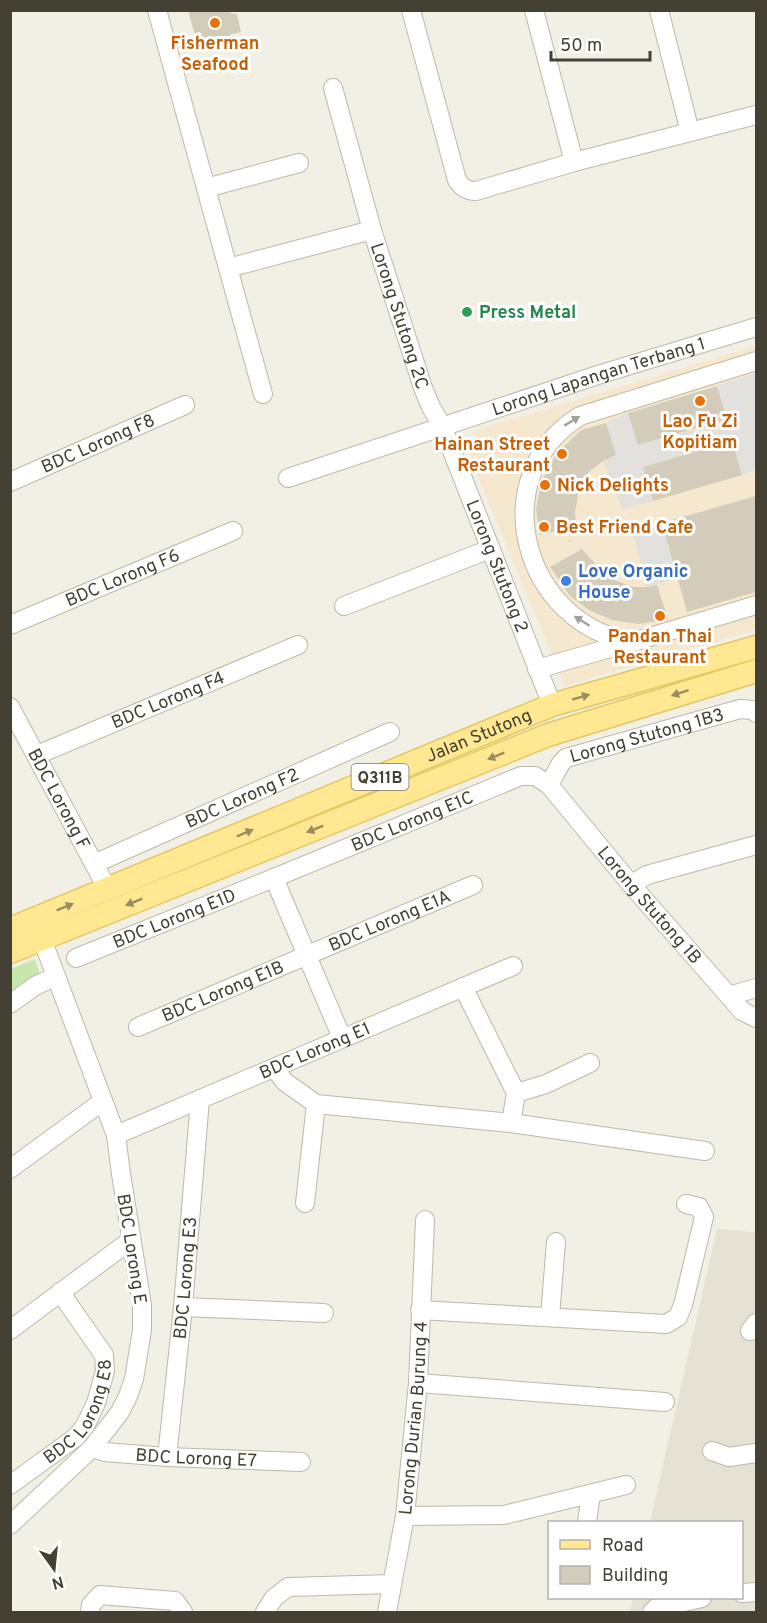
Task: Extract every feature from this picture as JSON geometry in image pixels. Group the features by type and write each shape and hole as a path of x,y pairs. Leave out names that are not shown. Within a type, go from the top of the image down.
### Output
{"main road":[{"name":"Jalan Stutong","path":"10,929 552,705 756,647"},
{"path":"644,680 691,673 756,652"},
{"name":"Jalan Stutong","path":"10,951 548,735 756,671"},
{"path":"705,685 756,681"}],"street":[{"path":"157,10 263,394"},
{"path":"411,10 457,180 461,187 470,191 756,115"},
{"path":"534,10 574,162"},
{"path":"659,10 690,132"},
{"path":"333,88 372,230"},
{"path":"206,188 300,163"},
{"name":"Lorong Stutong 2C","path":"228,268 372,230 423,388 443,428"},
{"name":"Lorong Lapangan Terbang 1","path":"288,478 601,374 756,327"},
{"path":"633,642 616,639 575,618 545,585 534,564 527,539 526,488 535,462 563,426 580,416 756,361"},
{"path":"601,374 611,405"},
{"name":"BDC Lorong F8","path":"10,482 185,405"},
{"name":"Lorong Stutong 2","path":"443,428 552,705"},
{"name":"BDC Lorong F6","path":"10,626 232,531"},
{"path":"344,606 490,549"},
{"path":"537,669 756,604"},
{"name":"BDC Lorong F4","path":"38,756 298,645"},
{"name":"BDC Lorong F","path":"10,707 96,863 108,890"},
{"name":"Lorong Stutong 1B3","path":"549,785 566,758 740,709 753,710 756,713"},
{"name":"BDC Lorong F2","path":"96,863 390,732"},
{"name":"BDC Lorong E1C","path":"274,878 521,776 535,776 549,785"},
{"name":"Lorong Stutong 1B","path":"549,785 634,888 742,1011 756,1018"},
{"path":"634,888 639,880 647,875 756,845"},
{"path":"274,878 342,1038"},
{"name":"BDC Lorong E1D","path":"76,958 274,878"},
{"name":"BDC Lorong E1A","path":"306,956 473,885"},
{"name":"BDC Lorong E","path":"10,1525 92,1448 107,1430 128,1396 139,1354 142,1305 116,1135 42,939"},
{"name":"BDC Lorong E1B","path":"138,1027 306,956"},
{"name":"BDC Lorong E1","path":"116,1135 513,966"},
{"path":"10,1004 35,986 56,976"},
{"path":"463,987 516,1093 511,1124"},
{"path":"729,996 756,988"},
{"path":"516,1093 546,1084 590,1063"},
{"path":"274,1068 285,1082 316,1104 511,1124 705,1151"},
{"name":"BDC Lorong E3","path":"167,1457 183,1307 200,1100"},
{"path":"10,1169 103,1101"},
{"path":"305,1203 316,1104"},
{"path":"420,1310 666,1324 678,1317 704,1217 699,1207 686,1204"},
{"name":"Lorong Durian Burung 4","path":"387,1612 405,1516 418,1383 425,1220"},
{"path":"10,1330 131,1240"},
{"path":"550,1316 556,1242"},
{"name":"BDC Lorong E8","path":"10,1485 81,1431 96,1403 105,1371 104,1355 60,1292"},
{"path":"183,1307 324,1313"},
{"path":"418,1383 665,1402"},
{"name":"BDC Lorong E7","path":"92,1448 105,1452 167,1457 301,1462"},
{"path":"712,1451 729,1457 756,1453"},
{"path":"405,1516 504,1515 626,1485"},
{"path":"587,1521 591,1494"},
{"path":"265,1612 274,1598 288,1587 392,1584"},
{"path":"90,1612 91,1605 100,1595 175,1601 183,1612"},
{"path":"652,1612 656,1608 697,1599"}],"shaded area":[{"path":"756,346 756,630 565,686 470,458 476,430"},
{"path":"756,373 756,470 742,475 732,441 643,467 653,501 622,509 603,461 616,455 606,423 628,412 638,445 727,419 717,386"},
{"path":"662,523 673,560 756,537 756,555 647,587 632,531"},
{"path":"717,1229 756,1232 756,1612 630,1612 633,1599 743,1599 743,1521 650,1521"}],"green space":[{"path":"35,959 40,974 11,992 11,969"}],"building":[{"name":"Fisherman Seafood","path":"188,10 230,10 230,13 237,14 241,32 229,35 230,38 198,46"},
{"path":"717,386 727,419 638,445 628,413"},
{"path":"606,423 616,455 603,461 583,480 575,512 576,525 540,535 536,509 541,483 556,454 581,430"},
{"path":"732,441 742,475 653,501 643,467"},
{"path":"756,496 756,592 687,612 662,523"},
{"path":"582,549 601,570 617,581 634,587 657,585 668,619 639,624 612,620 589,610 570,596 550,567"}],"place":[{"name":"Fisherman Seafood","path":"215,23"},
{"name":"Press Metal","path":"467,312"},
{"name":"Lao Fu Zi Kopitiam","path":"700,401"},
{"name":"Hainan Street Restaurant","path":"562,454"},
{"name":"Nick Delights","path":"545,485"},
{"name":"Best Friend Cafe","path":"544,527"},
{"name":"Love Organic House","path":"566,581"},
{"name":"Pandan Thai Restaurant","path":"660,616"}]}
